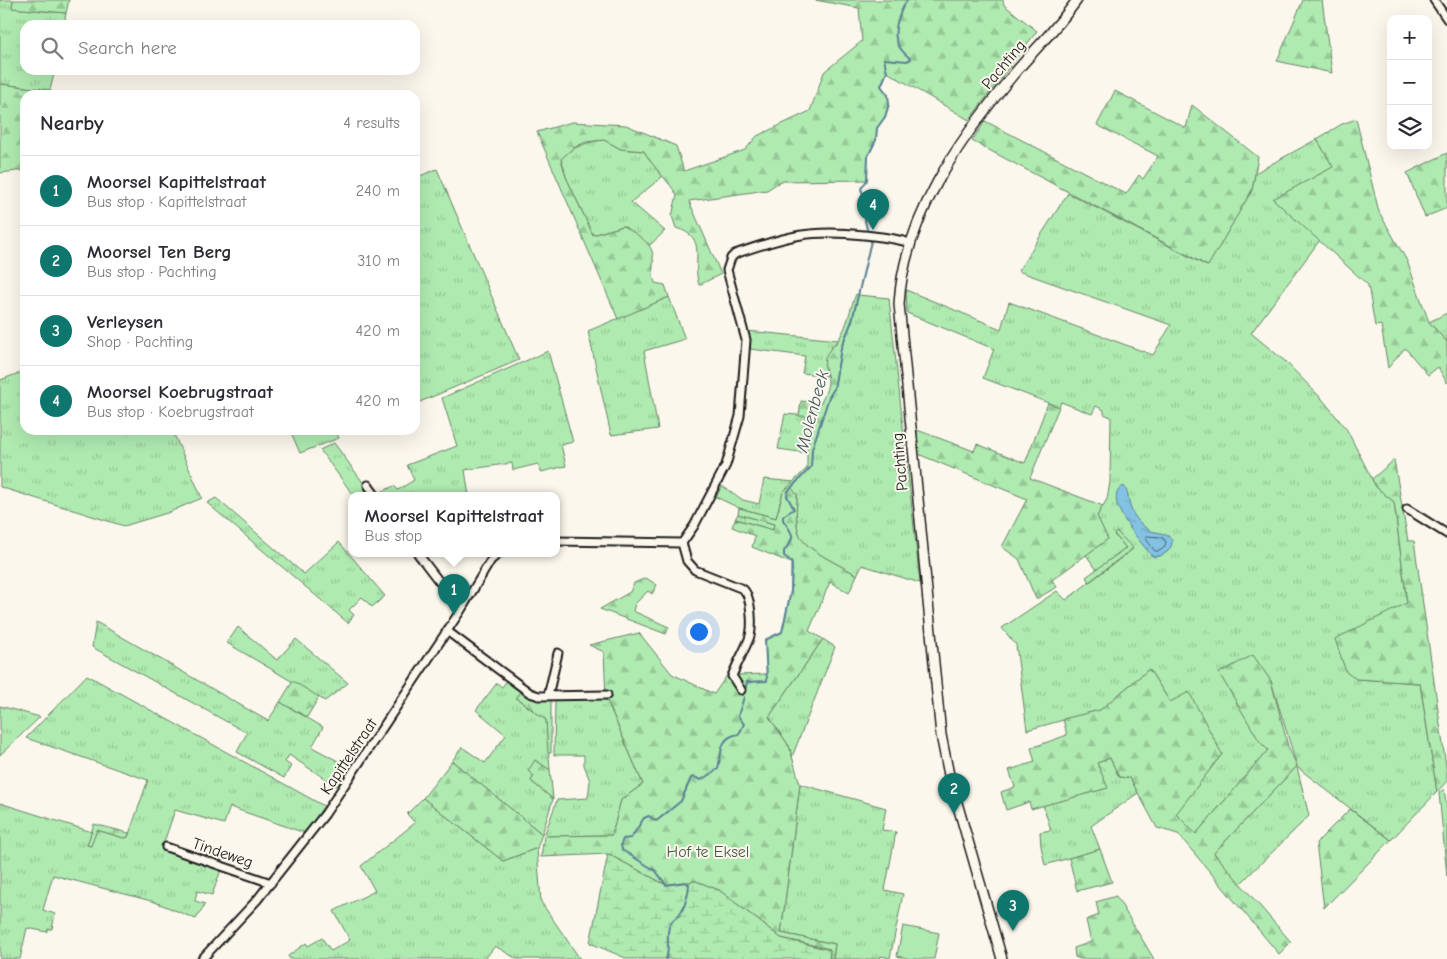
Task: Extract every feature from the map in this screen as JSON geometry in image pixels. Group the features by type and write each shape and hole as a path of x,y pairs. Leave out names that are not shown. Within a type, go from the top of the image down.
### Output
{"main road":[{"name":"Pachting","path":"1002,959 949,775 942,735 899,304 902,273 910,243 929,198 982,114 1075,4"}],"street":[{"path":"1434,0 1447,19"},
{"path":"682,543 694,526 726,465 740,416 746,340 728,275 728,264 731,258 735,254 780,238 818,232 890,237 910,243"},
{"path":"368,485 373,492"},
{"path":"1407,509 1447,534"},
{"path":"560,540 682,543"},
{"path":"682,543 687,561 695,570 743,589 748,593 750,599 750,636 732,676 741,690"},
{"path":"420,557 461,610"},
{"name":"Kapittelstraat","path":"202,959 271,883 330,807 494,557"},
{"path":"447,631 530,693 548,696 607,695"},
{"path":"548,696 558,653"},
{"name":"Tindeweg","path":"166,847 271,883"}],"green space":[{"path":"0,0 13,0 13,8 66,13 65,20 20,20 20,75 54,75 50,90 0,84"},
{"path":"13,0 69,0 66,13 12,8"},
{"path":"815,0 1003,0 1004,5 1037,31 969,120 887,72 881,86 888,95 889,104 885,117 877,128 876,140 868,156 867,180 781,181 767,190 689,201 721,274 699,285 696,244 686,232 676,228 672,216 677,195 644,151 621,149 604,140 586,142 573,148 561,159 566,177 593,235 623,226 641,238 652,250 655,283 665,285 669,297 618,319 537,132 572,122 626,125 676,146 684,171 745,150 757,136 810,111 824,72 862,41 859,8"},
{"path":"1303,0 1322,0 1332,73 1277,61"},
{"path":"0,84 50,90 20,90 20,171 0,173"},
{"path":"1115,91 1186,128 1192,105 1258,157 1252,190 1208,266 972,141 985,121 1126,194 1139,175 1143,179 1158,156 1097,125"},
{"path":"1356,119 1379,212 1407,261 1429,322 1447,342 1447,383 1438,367 1428,375 1405,348 1388,368 1381,325 1375,326 1368,285 1273,199 1333,167 1317,139 1342,124"},
{"path":"1317,139 1334,167 1274,199 1320,240 1251,333 1286,362 1323,400 1347,430 1376,487 1394,502 1407,603 1356,679 1420,683 1437,792 1391,840 1297,767 1309,816 1240,884 1214,853 1297,766 1271,681 1268,750 1196,834 1175,814 1222,754 1170,702 1149,669 1100,710 1027,730 1016,645 1002,628 1057,591 1066,600 1133,549 1114,535 1126,547 1097,570 1086,555 1107,539 1097,516 1107,499 1110,482 1111,417 1104,414 1104,410 1096,406 1092,414 1061,402 1059,407 983,378 994,349 907,313 906,290 1001,329 1009,302 1153,355 1171,325 1018,271 1068,193 1207,266 1252,190 1255,173"},
{"path":"604,140 621,149 644,151 662,177 631,202 665,231 650,245 623,226 593,235 566,177 561,158 581,145"},
{"path":"1447,153 1447,208 1425,217 1407,173"},
{"path":"437,169 519,360 420,402 420,176"},
{"name":"Hof te Eksel","path":"856,294 858,295 852,321 841,348 834,389 829,397 812,449 811,467 791,487 797,495 797,522 801,538 811,548 857,575 849,593 830,582 809,631 823,639 769,717 789,746 800,784 781,933 835,944 833,959 829,959 830,949 781,938 719,890 696,881 666,885 608,854 541,857 544,836 612,835 621,800 643,784 606,698 604,652 589,645 639,633 672,674 714,694 730,671 736,675 767,674 765,640 782,632 791,591 791,563 752,547 755,536 732,527 735,519 773,530 774,524 738,514 739,508 776,518 783,492 807,468 807,448 813,424 809,423 810,416 799,416 801,401 821,403 828,384 825,359 843,332"},
{"path":"858,295 889,298 920,583 862,565 857,575 811,548 801,538 797,528 797,495 790,487 811,467 812,449 829,397 834,389 841,348 852,321"},
{"path":"669,297 685,339 644,351 658,429 611,435 588,331"},
{"path":"1447,313 1447,342 1429,322"},
{"path":"747,331 839,340 832,346 824,372 827,376 802,373 805,356 750,349"},
{"path":"548,351 573,442 561,445 566,466 541,472 538,464 513,470 512,463 465,470 468,492 381,492 394,486 398,490 414,480 407,465 457,446 442,398"},
{"path":"20,373 20,435 174,435 202,498 167,513 124,526 0,487 0,380"},
{"path":"1048,403 1059,407 1030,478 1103,506 1097,516 1108,539 1052,580 1057,587 1036,599 1019,559 1002,547 1027,499 918,454 917,430 974,451 977,444 1025,463"},
{"path":"785,414 810,416 813,424 807,453 778,449"},
{"path":"292,435 338,435 339,438 300,453"},
{"path":"334,443 370,492 351,492 320,450"},
{"path":"1394,460 1408,541 1414,541 1447,773 1447,781 1437,792 1420,683 1356,679 1346,672 1335,639 1407,603 1394,502 1376,487 1372,479"},
{"path":"764,479 795,482 783,492 776,518 739,508 716,497 722,486 743,500 759,504"},
{"path":"216,498 304,574 339,542 348,553 348,557 352,557 385,596 372,607 362,597 349,610 354,615 348,623 207,503"},
{"path":"738,514 774,524 773,530 735,519"},
{"path":"1117,532 1133,548 1089,582 1086,577 1126,548 1114,534"},
{"path":"646,578 657,585 652,594 648,591 635,604 633,611 669,627 666,634 600,609 630,592 634,583"},
{"path":"96,622 268,721 280,702 323,727 312,747 349,767 336,786 289,755 285,762 291,766 284,778 237,752 247,733 92,647"},
{"path":"238,627 277,660 296,639 348,683 325,701 227,643"},
{"path":"823,639 835,647 792,757 789,746 769,717"},
{"path":"1253,655 1271,681 1288,746 1297,766 1214,853 1291,942 1279,954 1178,834 1157,828 1130,778 1119,777 1110,758 1097,763 1108,788 1031,809 1029,802 1006,810 1001,792 1015,787 1009,770 1035,762 1031,748 1067,735 1063,719 1100,710 1149,669 1170,702 1189,692 1222,754 1176,814 1196,834 1268,750 1260,742 1219,673"},
{"path":"87,675 324,806 305,833 230,807 224,824 175,810 162,848 222,867 212,895 197,891 195,901 205,904 196,919 155,902 53,875 43,910 55,914 52,929 48,929 47,932 27,928 20,959 0,959 0,803 92,832 87,845 90,846 97,830 124,838 128,837 148,780 26,738"},
{"path":"508,679 522,689 516,698 546,720 550,770 535,760 534,776 531,781 553,799 542,834 452,761 462,747 485,763 506,735 476,710 497,683 502,687"},
{"path":"293,681 319,697 307,717 280,702"},
{"path":"522,689 536,698 551,700 551,753 548,753 546,720 516,697"},
{"path":"606,698 643,784 621,800 612,835 544,836 557,800 588,798 590,781 584,765 584,755 554,755 555,700"},
{"path":"0,706 40,717 0,755"},
{"path":"1110,758 1119,777 1130,777 1138,793 1091,826 1100,849 1045,865 1040,832 1051,830 1043,805 1107,788 1097,763"},
{"path":"535,760 550,770 553,799 531,781 534,776 528,771"},
{"path":"452,761 542,834 537,848 503,861 423,798"},
{"path":"800,784 886,808 882,830 896,832 885,890 903,894 890,958 881,956 880,959 833,959 835,944 781,933"},
{"path":"1444,789 1447,810 1447,876 1439,793"},
{"path":"423,798 503,861 537,848 541,902 580,959 517,959 495,946 485,959 290,959 288,956 306,943 308,946 322,938 331,951 350,940 334,911 375,891 361,866 415,823 407,814"},
{"path":"1350,809 1391,840 1324,908 1316,843"},
{"path":"94,824 129,833 128,837 124,838 97,830 91,846 87,845"},
{"path":"1100,849 1112,882 1077,891 1069,858"},
{"path":"608,854 666,885 696,881 719,890 781,938 830,950 829,959 628,959 590,943"},
{"path":"1116,896 1154,959 1080,959 1075,957 1074,948 1091,942 1086,920 1099,915 1096,902"},
{"path":"903,926 939,933 934,959 911,959 897,956"}],"water":[{"path":"1124,486 1132,512 1137,519 1149,530 1171,538 1171,546 1163,555 1154,557 1151,555 1132,531 1119,510 1116,500 1118,492"}],"waterway":[{"name":"Molenbeek","path":"867,229 865,221 868,206 861,189 867,180 868,156 876,140 877,128 885,117 889,104 888,95 881,86 887,72 884,59 907,61 911,59 901,49 895,34 897,21 904,4 908,0"},
{"name":"Molenbeek","path":"746,687 747,682 767,681 765,640 782,632 791,591 792,565 791,561 784,556 784,551 790,543 792,536 783,520 783,516 794,509 787,496 788,491 811,467 812,449 829,397 834,389 841,348 852,321 871,241"},
{"name":"Molenbeek","path":"666,959 670,925 683,908 689,884 684,882 666,885 656,871 622,850 621,844 623,839 631,838 644,818 649,816 656,821 681,801 691,778 694,777 701,780 718,769 722,746 728,738 739,734 744,724 738,716 744,697"}],"place":[{"name":"Moorsel Koebrugstraat","path":"873,230"},
{"name":"Moorsel Kapittelstraat","path":"454,615"},
{"name":"Moorsel Ten Berg","path":"954,814"},
{"name":"Verleysen","path":"1013,931"}]}
